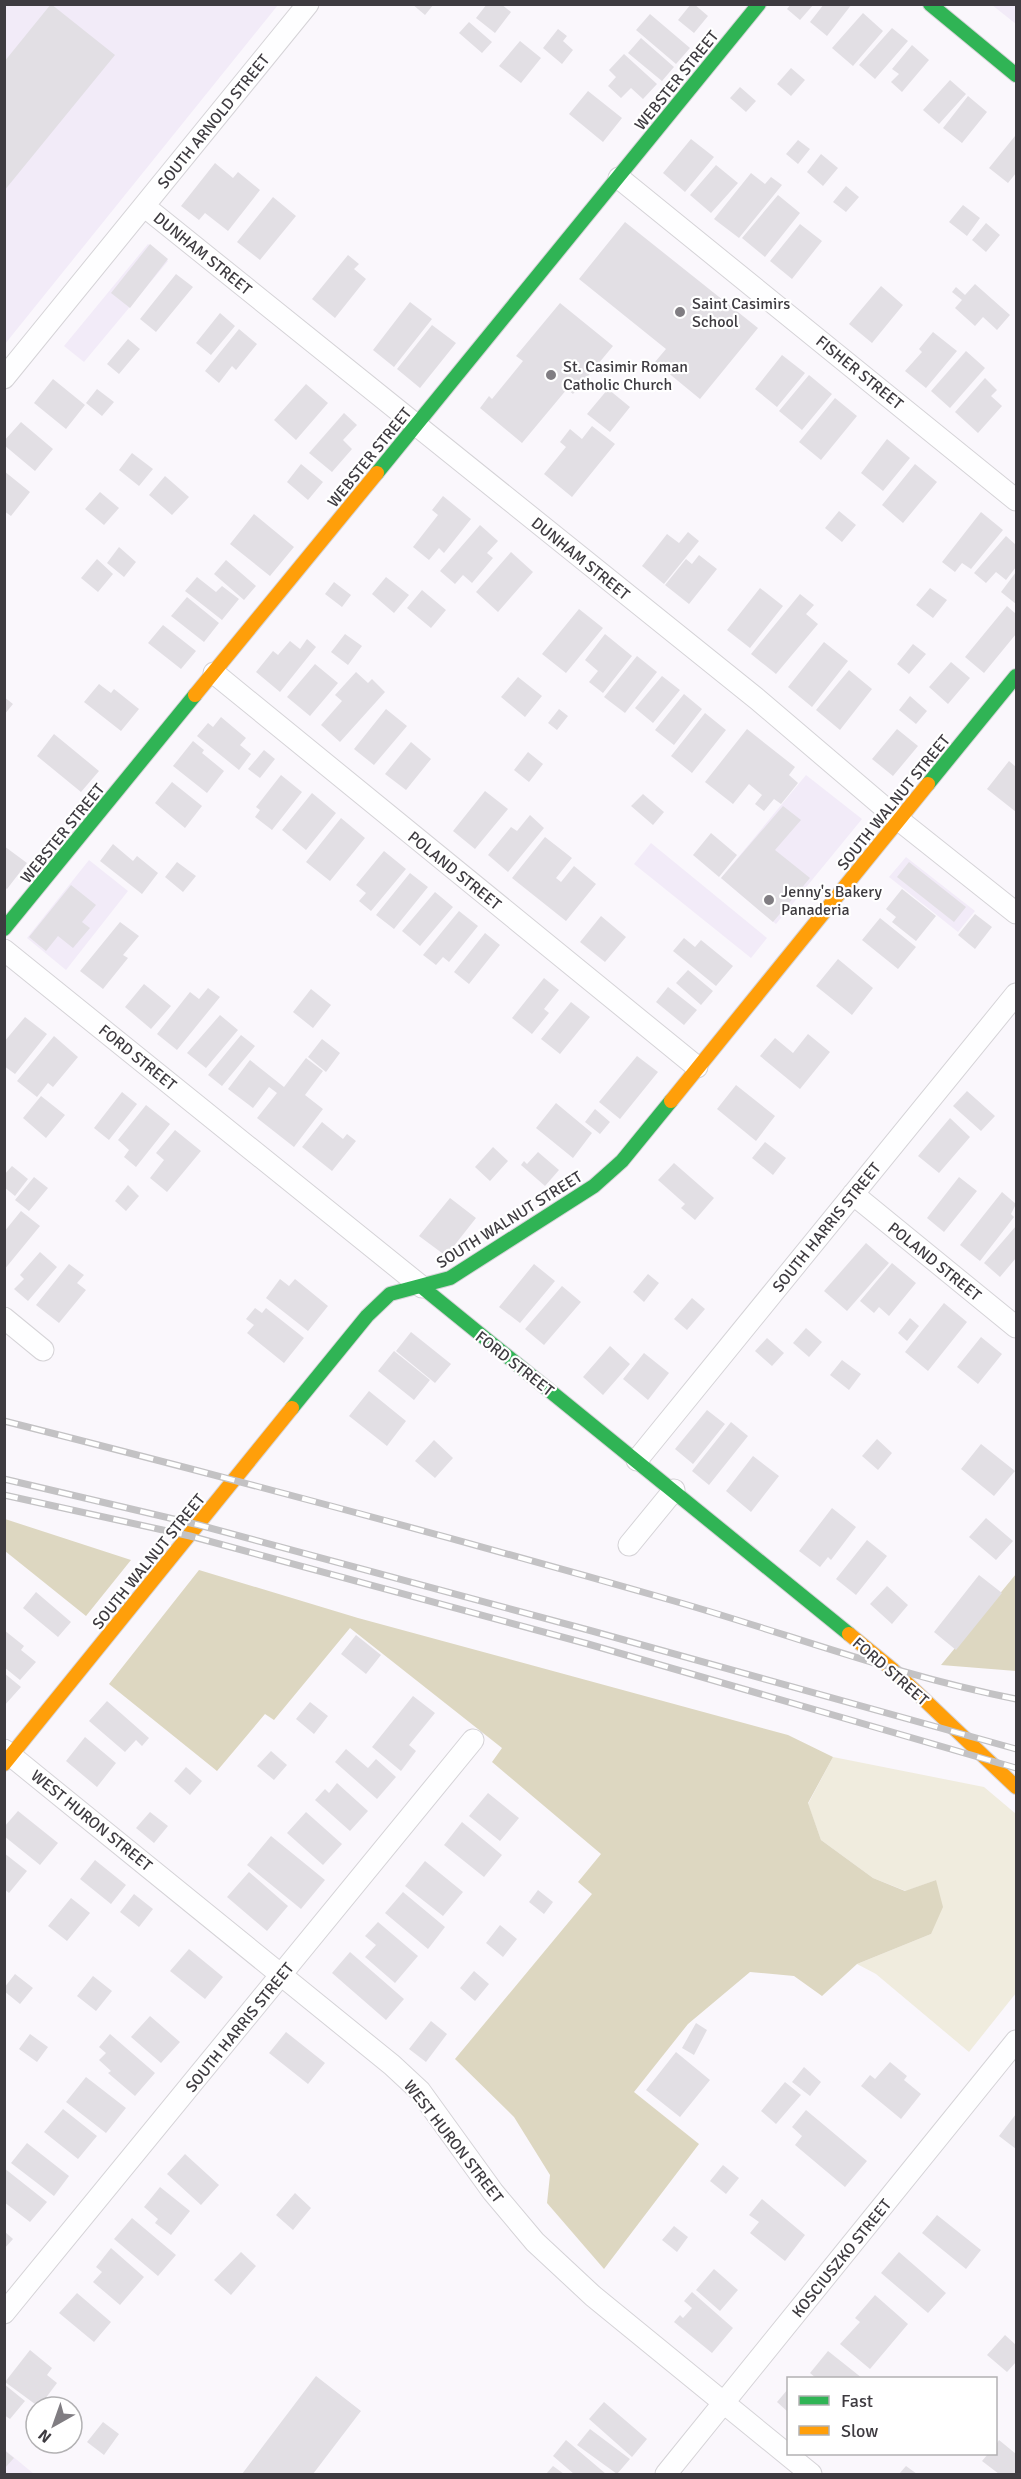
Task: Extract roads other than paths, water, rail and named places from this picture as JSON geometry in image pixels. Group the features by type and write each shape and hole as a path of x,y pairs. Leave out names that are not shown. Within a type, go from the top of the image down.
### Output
{"street":[{"name":"SOUTH ARNOLD STREET","path":"4,378 308,4"},
{"name":"WEBSTER STREET","path":"4,929 759,4"},
{"path":"930,4 1017,75"},
{"name":"FISHER STREET","path":"619,178 1017,500"},
{"name":"DUNHAM STREET","path":"144,206 748,692 899,820 1017,913"},
{"name":"POLAND STREET","path":"214,673 697,1067"},
{"name":"SOUTH WALNUT STREET","path":"7,1756 368,1317 390,1294 450,1278 594,1186 622,1161 1017,676"},
{"name":"FORD STREET","path":"4,950 637,1460 893,1670 1017,1787"},
{"name":"SOUTH HARRIS STREET","path":"637,1460 1017,994"},
{"name":"POLAND STREET","path":"853,1194 1017,1327"},
{"path":"4,1318 43,1350"},
{"path":"629,1545 674,1490"},
{"name":"SOUTH HARRIS STREET","path":"4,2313 473,1740"},
{"name":"WEST HURON STREET","path":"7,1756 282,1974 392,2065 420,2091 493,2192 535,2242 593,2296 811,2475"},
{"name":"KOSCIUSZKO STREET","path":"666,2475 1017,2041"}],"railway":[{"path":"4,1421 502,1552 711,1612 884,1666 1016,1699"},
{"path":"4,1479 199,1525 1016,1749"},
{"path":"4,1495 190,1536 588,1644 1016,1768"}],"place":[{"name":"Saint Casimirs School","path":"680,312"},
{"name":"St. Casimir Roman Catholic Church","path":"551,375"},
{"name":"Jenny's Bakery Panaderia","path":"769,900"}]}
